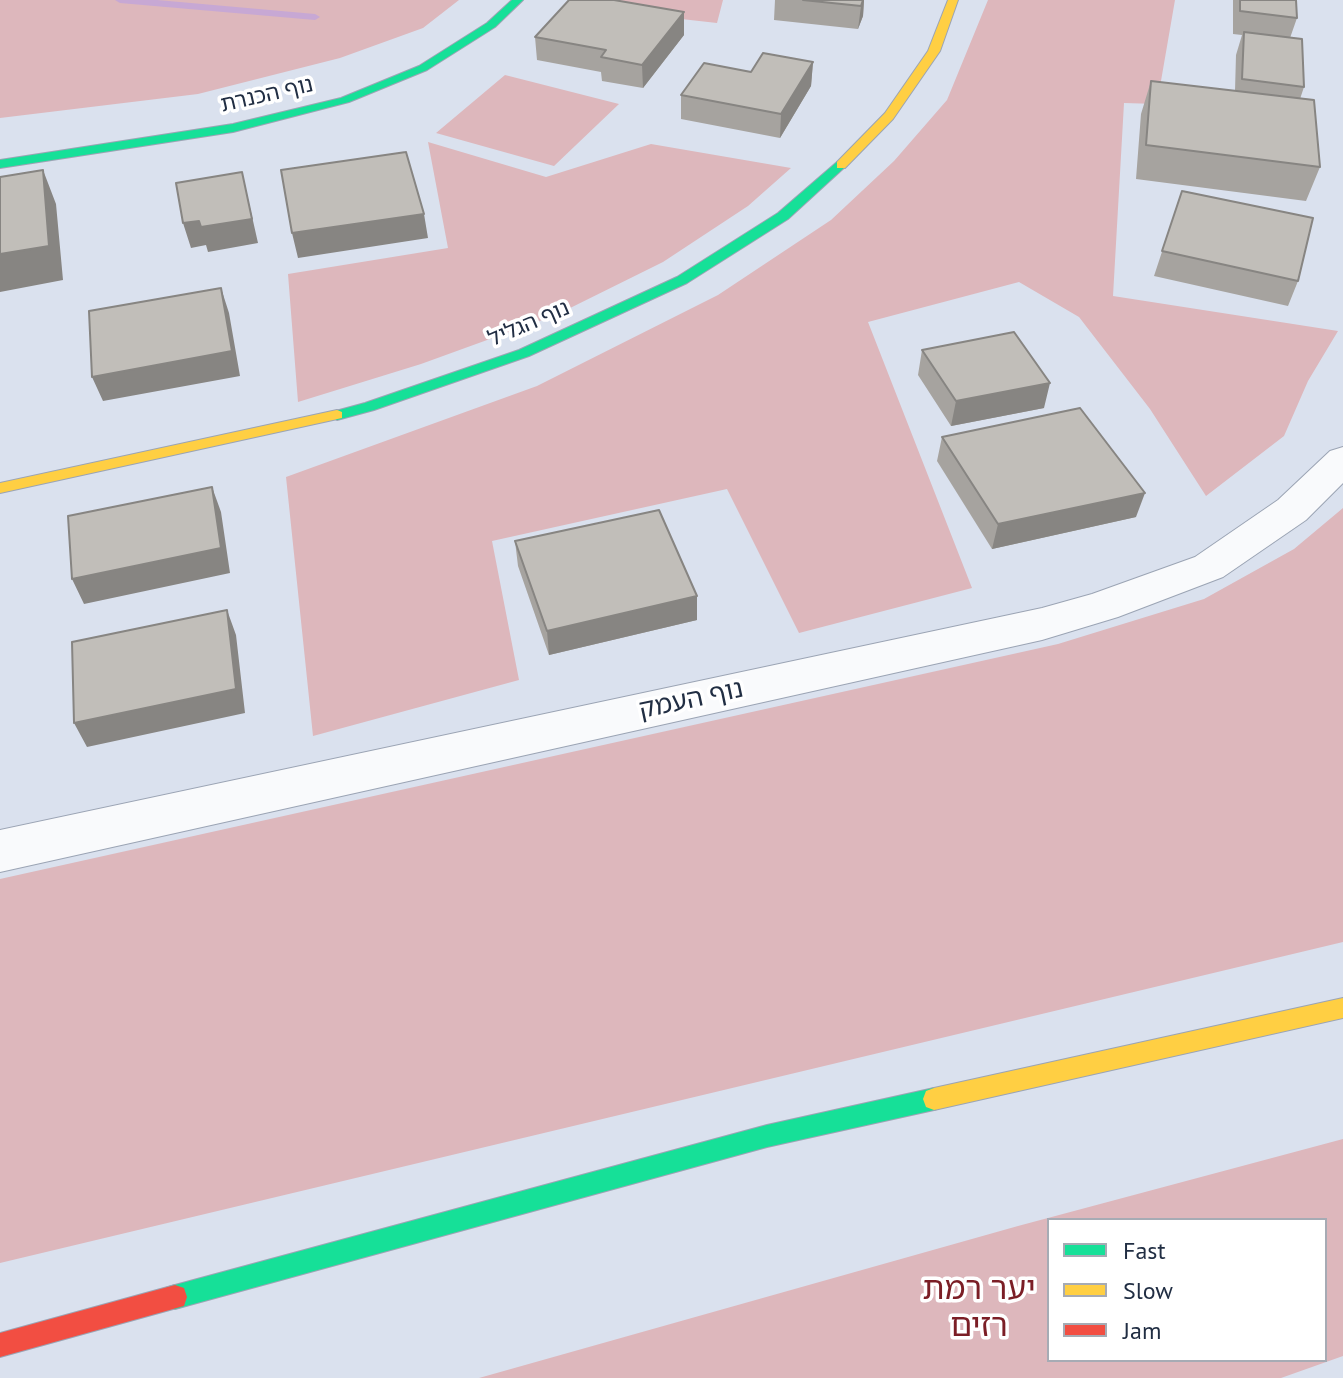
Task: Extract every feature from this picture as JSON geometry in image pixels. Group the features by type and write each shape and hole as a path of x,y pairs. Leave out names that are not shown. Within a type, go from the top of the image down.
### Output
{"street":[{"name":"נוף הכנרת","path":"0,164 233,128 345,100 423,68 491,25 518,0"},
{"name":"נוף הגליל","path":"0,488 278,430 369,407 524,353 682,280 783,216 827,180 861,145 889,116 934,51 953,0"},
{"name":"נוף העמק","path":"0,851 1042,624 1103,606 1209,567 1292,510 1343,460"},
{"path":"0,1345 767,1136 1343,1008"}],"green space":[{"path":"0,0 459,0 423,28 340,58 198,94 0,118"},
{"path":"575,0 723,0 717,23 574,7"},
{"path":"988,0 1175,0 1157,104 1124,103 1113,296 1338,331 1308,381 1284,436 1206,496 1150,409 1079,317 1019,282 868,322 972,588 799,633 727,489 492,541 519,680 313,736 286,477 537,386 718,295 831,220 894,161 947,100"},
{"path":"505,75 619,104 554,166 436,133"},
{"path":"428,142 546,177 651,144 791,168 748,206 663,262 556,315 421,364 298,402 288,274 448,248"},
{"path":"1343,508 1343,942 0,1263 0,879 1058,644 1204,599 1294,549"},
{"name":"יער רמת רזים","path":"1343,1139 1343,1356 1327,1362 1327,1218 1048,1218"},
{"name":"יער רמת רזים","path":"1047,1218 1047,1362 1326,1362 1281,1378 479,1378"}],"building":[{"path":"569,0 614,0 684,12 642,65 601,57 606,50 535,37"},
{"path":"803,0 863,0 861,6"},
{"path":"1240,0 1296,0 1297,18 1240,11"},
{"path":"1244,32 1302,39 1304,87 1242,79"},
{"path":"763,53 813,62 781,114 681,95 704,63 751,72"},
{"path":"1151,81 1314,100 1320,167 1146,145"},
{"path":"406,152 424,214 292,233 281,170"},
{"path":"43,170 49,246 0,254 0,177"},
{"path":"242,172 252,219 201,227 199,221 183,223 176,183"},
{"path":"1182,191 1313,218 1298,281 1162,251"},
{"path":"221,288 232,351 92,377 89,311"},
{"path":"1014,332 1050,383 956,401 922,350"},
{"path":"1080,408 1145,493 998,524 942,437"},
{"path":"212,487 221,548 72,579 68,516"},
{"path":"659,510 697,596 547,631 515,541"},
{"path":"227,610 236,689 74,723 72,642"}],"waterway":[{"path":"120,0 315,17"}],"traffic: fast":[{"path":"0,164 233,128 345,100 423,68 491,25 518,0"},
{"path":"337,415 369,407 524,353 682,280 783,216 841,165"},
{"path":"175,1297 767,1136 934,1099"}],"traffic: slow":[{"path":"841,165 889,116 934,51 953,0"},
{"path":"0,488 337,415"},
{"path":"934,1099 1343,1008"}],"traffic: jam":[{"path":"0,1345 175,1297"}]}
